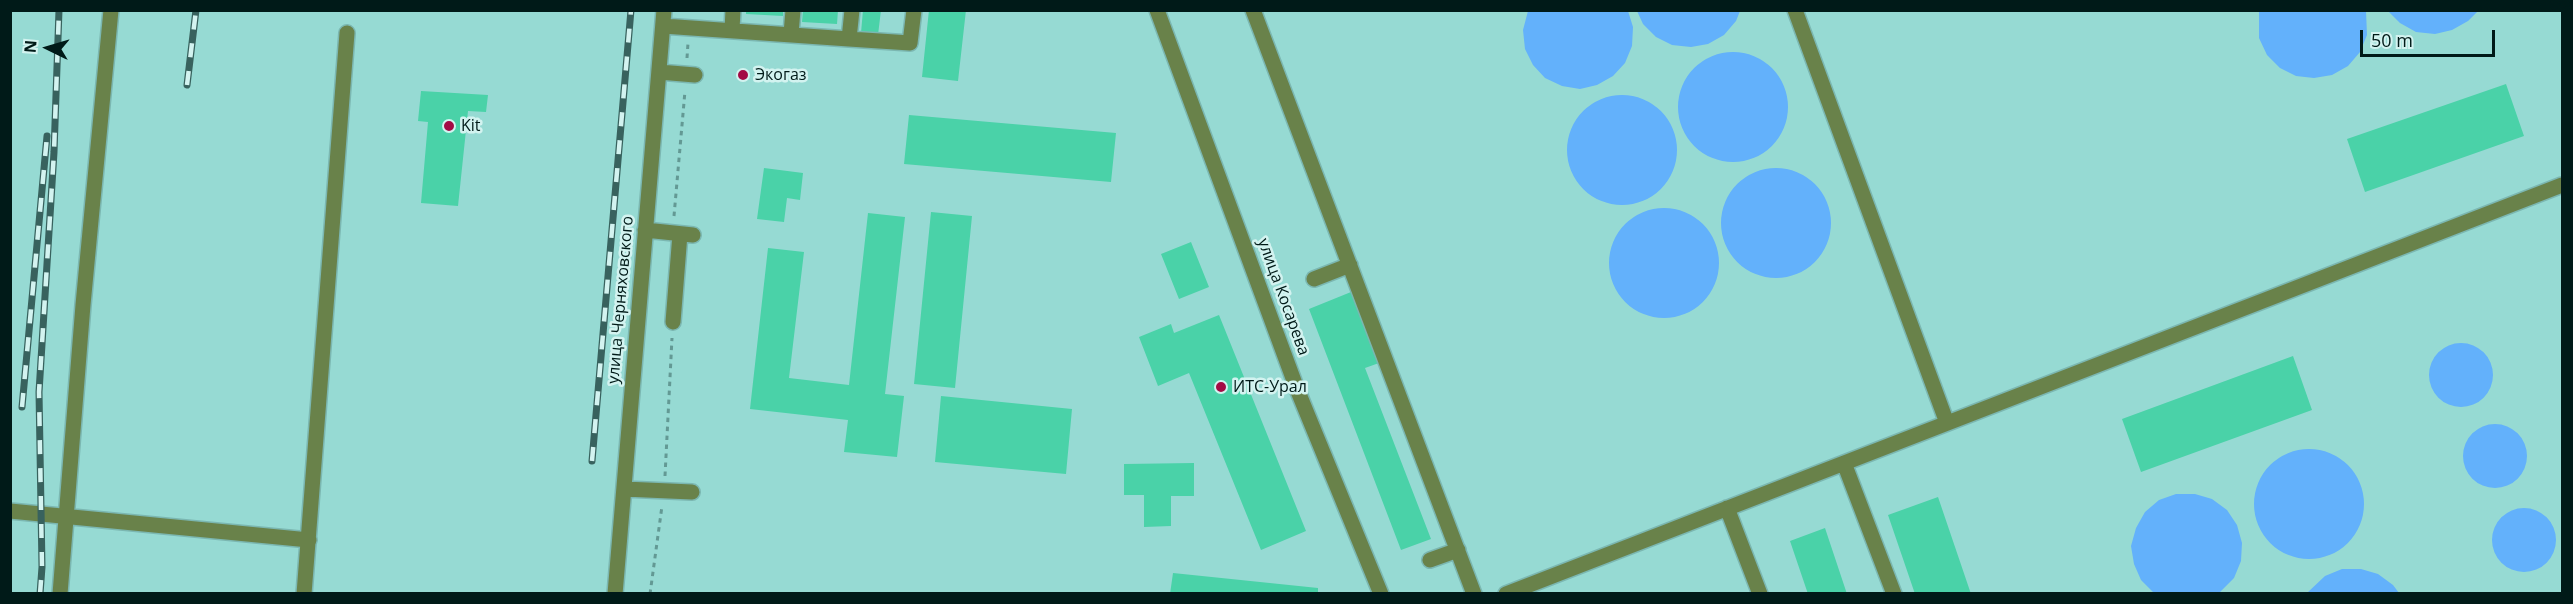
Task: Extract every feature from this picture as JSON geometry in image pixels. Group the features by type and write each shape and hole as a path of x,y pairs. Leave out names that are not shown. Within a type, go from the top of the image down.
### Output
{"street":[{"path":"60,594 83,304 111,10"},
{"path":"732,30 734,10"},
{"path":"791,34 793,10"},
{"path":"849,39 852,10"},
{"path":"663,18 688,27 910,44 914,10"},
{"name":"улица Косарева","path":"1157,10 1297,389 1381,594"},
{"path":"1253,10 1474,594"},
{"path":"1795,10 1947,423"},
{"name":"улица Черняховского","path":"615,594 663,18"},
{"path":"304,594 347,33"},
{"path":"659,72 691,74"},
{"path":"1506,594 2562,185"},
{"path":"645,230 682,234 673,322"},
{"path":"1314,279 1350,265"},
{"path":"1844,463 1894,594"},
{"path":"624,489 692,492"},
{"path":"1727,508 1760,594"},
{"path":"10,512 309,540"},
{"path":"1430,560 1458,550"}],"path":[{"path":"682,234 691,74 688,27"},
{"path":"650,594 664,491 673,322"}],"water":[{"path":"1528,11 1628,11 1633,27 1632,46 1625,63 1613,76 1597,85 1580,89 1562,86 1545,78 1533,65 1525,49 1523,30"},
{"path":"1637,11 1740,11 1736,21 1724,35 1708,44 1691,47 1672,45 1656,37 1643,24"},
{"path":"2259,11 2366,11 2367,35 2360,52 2348,66 2332,75 2314,78 2296,76 2280,68 2267,55 2259,38"},
{"path":"2388,11 2478,11 2468,21 2452,30 2435,34 2416,32 2400,23"},
{"path":"1733,52 1754,56 1772,68 1784,86 1788,107 1784,128 1772,146 1754,158 1733,162 1712,158 1694,146 1682,128 1678,107 1682,86 1694,68 1712,56"},
{"path":"1622,95 1643,99 1661,111 1673,129 1677,150 1673,171 1661,189 1643,201 1622,205 1601,201 1583,189 1571,171 1567,150 1571,129 1583,111 1601,99"},
{"path":"1776,168 1797,172 1815,184 1827,202 1831,223 1827,244 1815,262 1797,274 1776,278 1755,274 1737,262 1725,244 1721,223 1725,202 1737,184 1755,172"},
{"path":"1664,208 1685,212 1703,224 1715,242 1719,263 1715,284 1703,302 1685,314 1664,318 1643,314 1625,302 1613,284 1609,263 1613,242 1625,224 1643,212"},
{"path":"2461,343 2484,352 2493,375 2484,398 2461,407 2438,398 2429,375 2438,352"},
{"path":"2495,424 2518,433 2527,456 2518,479 2495,488 2472,479 2463,456 2472,433"},
{"path":"2309,449 2330,453 2348,465 2360,483 2364,504 2360,525 2348,543 2330,555 2309,559 2288,555 2270,543 2258,525 2254,504 2258,483 2270,465 2288,453"},
{"path":"2176,494 2195,494 2212,499 2227,510 2237,525 2242,543 2241,561 2234,578 2219,593 2154,593 2141,580 2134,564 2131,546 2136,528 2145,512 2159,500"},
{"path":"2524,508 2542,513 2547,517 2551,522 2556,540 2551,558 2547,563 2542,567 2524,572 2506,567 2501,563 2497,558 2492,540 2497,522 2501,517 2506,513"},
{"path":"2342,569 2361,569 2378,574 2393,585 2399,593 2307,593 2325,576"}],"building":[{"path":"746,10 783,10 783,16 746,14"},
{"path":"803,10 838,10 837,24 802,22"},
{"path":"863,10 881,10 878,35 861,33"},
{"path":"929,10 966,10 958,81 922,77"},
{"path":"2506,84 2524,136 2365,192 2347,139"},
{"path":"421,91 488,95 486,112 468,111 458,206 421,203 428,122 418,121"},
{"path":"909,115 1116,133 1111,182 904,164"},
{"path":"764,168 803,173 800,200 787,198 784,222 757,219"},
{"path":"931,212 972,216 955,388 914,384"},
{"path":"868,213 905,217 885,394 904,396 897,457 844,452 848,420 750,409 768,248 804,252 789,378 849,385"},
{"path":"1191,242 1209,287 1179,299 1161,254"},
{"path":"1351,292 1379,363 1365,368 1431,539 1401,550 1309,309"},
{"path":"1219,315 1306,531 1261,550 1189,373 1158,386 1139,337 1171,324 1174,333"},
{"path":"2293,356 2312,410 2141,472 2122,419"},
{"path":"941,396 1072,409 1066,474 935,462"},
{"path":"1194,463 1194,496 1171,496 1171,526 1144,527 1144,495 1124,495 1124,464"},
{"path":"1938,497 1971,594 1915,594 1888,515"},
{"path":"1825,528 1847,594 1808,594 1790,541"},
{"path":"1173,573 1318,588 1318,594 1170,594"}],"railway":[{"path":"40,594 42,567 39,392 54,152 59,10"},
{"path":"187,85 196,10"},
{"path":"592,461 631,10"},
{"path":"22,407 47,136"}],"place":[{"name":"Экогаз","path":"743,75"},
{"name":"Kit","path":"449,126"},
{"name":"ИТС-Урал","path":"1221,387"}]}
